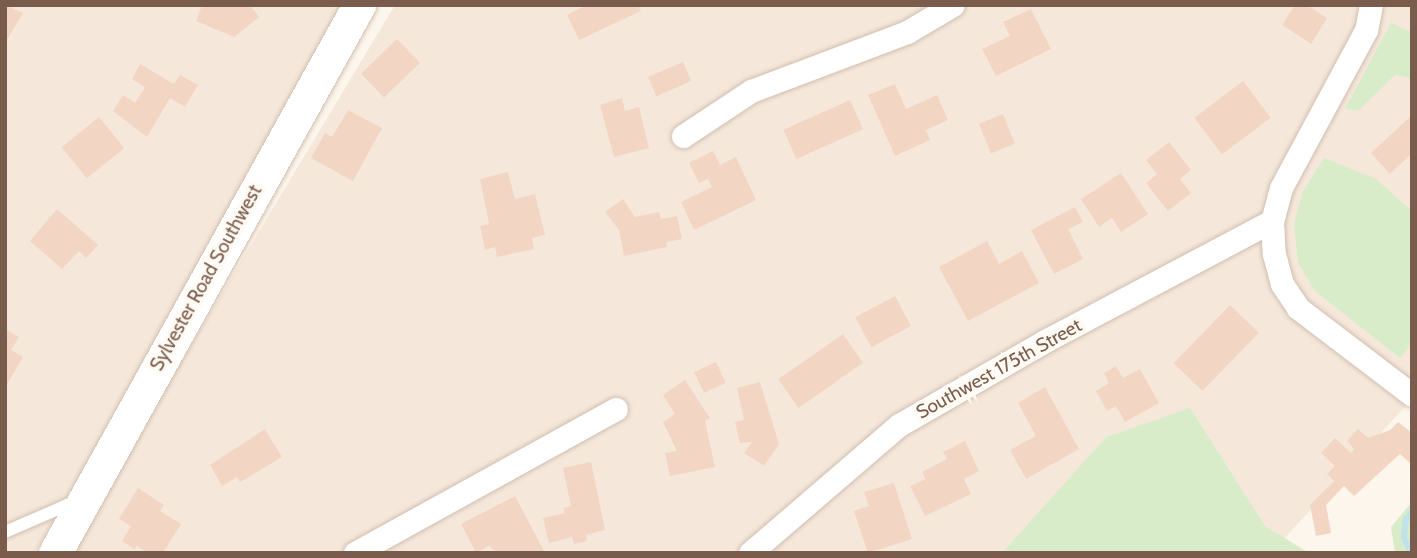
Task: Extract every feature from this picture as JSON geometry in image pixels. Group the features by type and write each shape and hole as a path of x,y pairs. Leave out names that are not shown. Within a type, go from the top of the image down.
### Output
{"street":[{"name":"Sylvester Road Southwest","path":"55,553 359,5"},
{"path":"683,136 751,90 907,32 953,5"},
{"path":"1371,5 1366,30 1281,188 1272,221 1274,254 1282,284 1298,308 1412,395"},
{"name":"Southwest 175th Street","path":"750,553 899,425 1045,341 1272,221"},
{"path":"355,553 616,409"}],"lane":[{"path":"5,532 67,505 78,510"}],"shaded area":[{"path":"5,5 348,5 35,553 5,553"},
{"path":"395,5 1412,5 1412,399 1271,553 66,553"}],"green space":[{"path":"1391,23 1412,32 1412,78 1395,75 1358,111 1345,109"},
{"path":"1324,158 1376,179 1412,211 1412,343 1400,358 1315,291 1298,263 1294,224 1302,193"},
{"path":"1190,408 1265,526 1309,553 1002,553 1106,437"},
{"path":"1412,502 1412,553 1395,553 1391,527"}],"building":[{"path":"5,5 23,13 5,43"},
{"path":"202,5 250,5 259,17 234,37 196,21"},
{"path":"587,5 638,5 641,11 579,40 567,15"},
{"path":"1295,5 1307,5 1327,18 1311,44 1282,25"},
{"path":"1031,9 1051,49 996,76 982,49 1010,36 1003,22"},
{"path":"397,39 420,63 384,97 361,74"},
{"path":"683,62 691,81 656,96 648,77"},
{"path":"140,64 174,84 180,75 198,85 185,107 170,98 147,137 113,111 123,95 135,103 145,87 132,79"},
{"path":"1243,81 1271,118 1222,154 1194,118"},
{"path":"895,84 906,109 937,95 948,120 926,130 930,140 895,156 868,95"},
{"path":"622,98 625,111 639,107 649,148 614,157 600,105"},
{"path":"850,100 863,129 796,159 783,130"},
{"path":"348,110 382,128 353,181 311,158 325,133 332,137"},
{"path":"1003,114 1015,144 991,153 979,124"},
{"path":"1412,115 1412,153 1390,174 1371,153"},
{"path":"99,117 124,148 87,178 62,147"},
{"path":"1169,142 1191,170 1180,179 1191,193 1168,211 1146,183 1157,174 1146,160"},
{"path":"713,151 720,165 736,157 756,200 694,230 681,202 712,187 708,179 699,183 689,163"},
{"path":"508,172 515,199 535,194 545,235 532,238 534,249 497,257 495,247 485,250 480,226 489,224 480,179"},
{"path":"1121,173 1148,214 1121,232 1112,218 1099,227 1081,199"},
{"path":"623,199 635,217 659,212 661,219 677,216 682,239 666,242 667,247 624,256 619,230 605,212"},
{"path":"1075,207 1083,222 1068,229 1083,259 1054,274 1031,230"},
{"path":"57,209 98,245 86,258 79,251 62,269 30,241"},
{"path":"987,241 999,264 1022,251 1039,283 968,321 939,267"},
{"path":"895,296 911,326 871,347 855,317"},
{"path":"1230,305 1259,333 1203,391 1174,363"},
{"path":"5,329 19,337 11,350 23,357 5,388"},
{"path":"843,334 863,363 798,408 778,379"},
{"path":"716,362 726,383 704,393 694,372"},
{"path":"1116,366 1123,378 1140,369 1159,403 1125,422 1116,406 1107,411 1096,391 1109,383 1104,373"},
{"path":"685,380 710,418 705,421 715,467 670,476 665,453 677,451 663,422 675,414 663,395"},
{"path":"760,382 779,444 764,466 744,453 752,442 740,443 735,422 744,420 737,388"},
{"path":"1045,387 1079,449 1026,479 1010,450 1036,436 1018,403"},
{"path":"1398,422 1412,433 1412,465 1400,454 1354,496 1344,486 1326,505 1331,533 1316,536 1310,505 1334,481 1327,474 1335,466 1321,453 1335,438 1351,453 1354,449 1347,441 1358,429 1368,438 1390,430"},
{"path":"265,429 282,457 240,482 237,477 222,486 210,465"},
{"path":"965,441 979,471 964,479 971,494 925,516 910,486 926,479 922,472 947,459 943,452"},
{"path":"591,462 605,530 586,535 587,541 574,544 572,537 549,543 543,518 565,513 563,508 571,506 563,468"},
{"path":"894,483 912,539 868,553 854,511 869,506 864,492"},
{"path":"138,488 164,505 160,511 181,524 163,553 147,553 122,541 131,526 119,519"},
{"path":"515,496 545,553 497,553 489,546 476,553 461,524"}],"waterway":[{"path":"1411,553 1404,537 1406,519 1412,512"}]}
